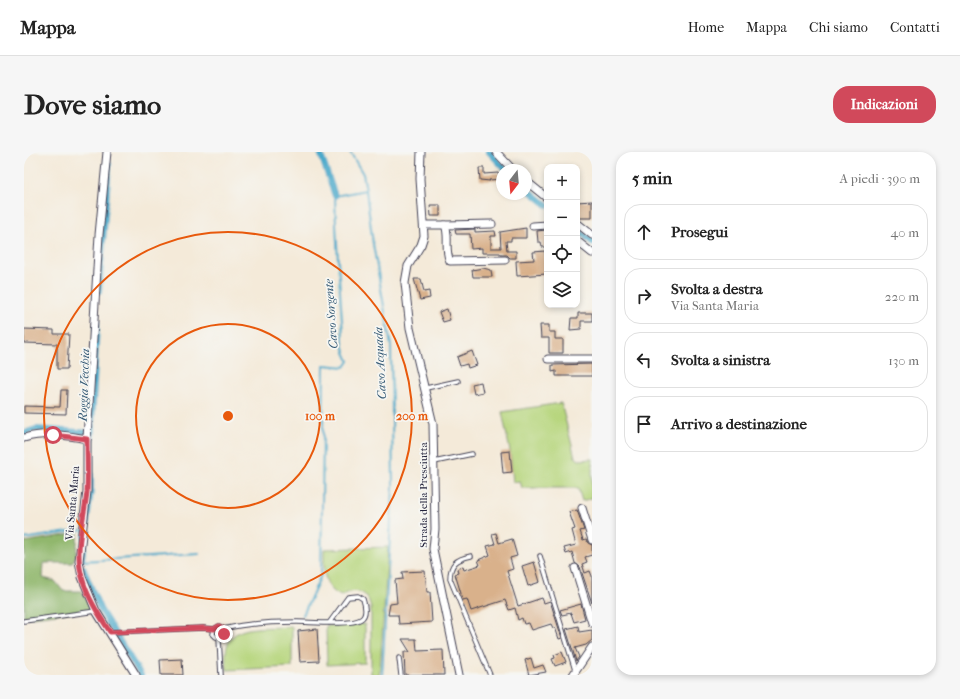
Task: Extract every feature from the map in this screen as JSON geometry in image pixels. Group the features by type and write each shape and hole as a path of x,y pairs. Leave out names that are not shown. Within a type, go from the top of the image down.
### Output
{"street":[{"name":"Via Santa Maria","path":"107,152 99,235 87,435 87,491 79,561 82,577 96,611 112,632 136,675"},
{"name":"Strada della Presciutta","path":"421,152 420,179 424,225 421,246 408,266 405,283 410,328 426,388 433,424 435,529 433,549 459,675"},
{"path":"496,152 507,164"},
{"path":"532,186 544,196"},
{"path":"424,225 492,224"},
{"path":"445,225 447,230 448,256 450,261 505,260"},
{"path":"533,226 544,225"},
{"path":"580,225 592,235"},
{"path":"580,243 592,253"},
{"path":"548,359 592,359"},
{"path":"24,438 36,435 87,435"},
{"path":"582,508 592,540"},
{"path":"575,568 592,623"},
{"path":"574,673 592,647"}],"lane":[{"path":"426,388 458,381"},
{"path":"434,462 472,454"},
{"path":"471,556 461,558 453,563 450,570 450,579 490,675"},
{"path":"540,556 574,673"},
{"path":"112,632 203,628 214,629 219,626 224,629 239,625 295,622 328,623 356,621 362,619 365,610 363,599 358,596 348,597 328,623"},
{"path":"24,621 96,611"},
{"path":"214,629 213,634 219,638"},
{"path":"219,638 224,634 224,629"},
{"path":"219,638 221,675"},
{"path":"399,658 401,675"}],"green space":[{"path":"561,403 575,457 579,460 592,459 592,498 582,501 578,488 522,488 520,481 513,482 510,451 502,412"},
{"path":"78,533 76,556 72,563 44,563 43,578 55,581 63,591 82,591 91,608 89,610 24,618 24,542"},
{"path":"388,547 380,669 379,675 371,675 371,608 369,602 364,594 360,592 356,591 346,593 341,596 330,587 325,576 324,549"},
{"path":"365,624 365,663 327,665 326,626"},
{"path":"292,627 292,667 227,670 226,654 228,642 234,635 243,630 254,628"}],"building":[{"path":"479,168 484,168 484,174 496,173 496,179 489,180 490,181 480,180"},
{"path":"592,201 592,218 580,218 580,202"},
{"path":"430,205 440,205 440,216 431,216"},
{"path":"526,228 526,238 511,238 511,241 506,241 507,251 516,251 516,258 510,258 507,255 501,255 500,253 482,253 482,248 471,249 470,234 456,234 455,230 475,229 475,232 495,231 496,236 491,236 491,248 501,248 500,232"},
{"path":"544,230 544,247 542,247 541,242 538,242 537,231"},
{"path":"544,251 544,274 517,276 516,261 534,260 533,252"},
{"path":"483,268 491,270 492,277 473,277 472,270"},
{"path":"414,279 421,279 424,292 429,291 430,298 420,300"},
{"path":"447,309 450,320 443,322 439,312"},
{"path":"578,313 592,313 592,321 581,321 581,329 570,330 571,318 578,318"},
{"path":"540,325 549,325 549,332 555,332 555,339 563,339 563,353 549,353 549,338 541,338"},
{"path":"24,329 54,330 54,334 69,334 67,369 57,369 57,344 24,343"},
{"path":"472,351 477,365 468,368 467,364 460,366 457,357"},
{"path":"592,364 592,376 556,376 556,371 552,372 552,365"},
{"path":"481,382 483,392 474,394 472,384"},
{"path":"61,390 67,390 66,414 24,413 24,406 60,407"},
{"path":"510,451 512,472 503,473 501,452"},
{"path":"577,510 584,530 580,531 583,540 586,539 588,543 592,545 592,555 585,557 587,562 582,564 585,573 590,571 592,576 592,603 580,567 575,563 572,552 566,554 564,548 576,545 572,530 575,529 569,512"},
{"path":"496,533 499,543 512,539 517,556 510,558 513,569 507,571 518,606 542,598 544,603 550,601 562,638 559,639 555,627 553,628 551,624 532,630 529,623 524,624 522,618 518,620 515,608 509,610 505,600 471,611 467,599 463,600 455,574 458,573 457,569 463,567 464,570 480,565 478,560 490,555 487,546 495,544 492,534"},
{"path":"534,562 540,582 528,586 522,566"},
{"path":"425,571 427,592 430,592 432,622 399,624 398,615 388,615 390,604 397,603 395,580 403,579 402,572"},
{"path":"581,604 585,619 574,622 571,613 562,615 560,610"},
{"path":"578,626 579,632 592,630 592,640 586,645 575,648 579,657 576,661 566,629"},
{"path":"317,629 319,661 300,662 298,631"},
{"path":"402,639 416,639 417,651 443,650 444,675 405,675 404,652 410,652"},
{"path":"562,652 566,662 555,666 552,659 555,658 554,655"},
{"path":"531,658 534,668 543,665 546,672 529,675 525,660"},
{"path":"182,659 183,675 161,675 160,660"}],"waterway":[{"name":"Cavo Sorgente","path":"320,152 335,196"},
{"name":"Cavo Acquada","path":"350,152 363,174 373,244 391,346 393,486 382,675"},
{"path":"489,152 500,164"},
{"name":"Roggia Vecchia","path":"99,291 109,165"},
{"name":"Cavo Sorgente","path":"303,615 321,575 324,365 345,367 349,361 344,350 343,341 335,196 366,190"},
{"path":"532,193 544,203"},
{"path":"580,232 592,242"},
{"name":"Roggia Vecchia","path":"82,559 91,490 91,442 97,322"},
{"path":"24,433 36,429 92,433"},
{"path":"24,539 81,530"},
{"path":"82,561 199,554"},
{"name":"Roggia Vecchia","path":"83,568 100,609 141,675"}],"route":[{"path":"53,435 65,435 87,439 87,491 79,549 79,561 82,577 88,593 96,611 110,632 203,628 214,629 217,626 221,626 224,629 224,634"}]}
